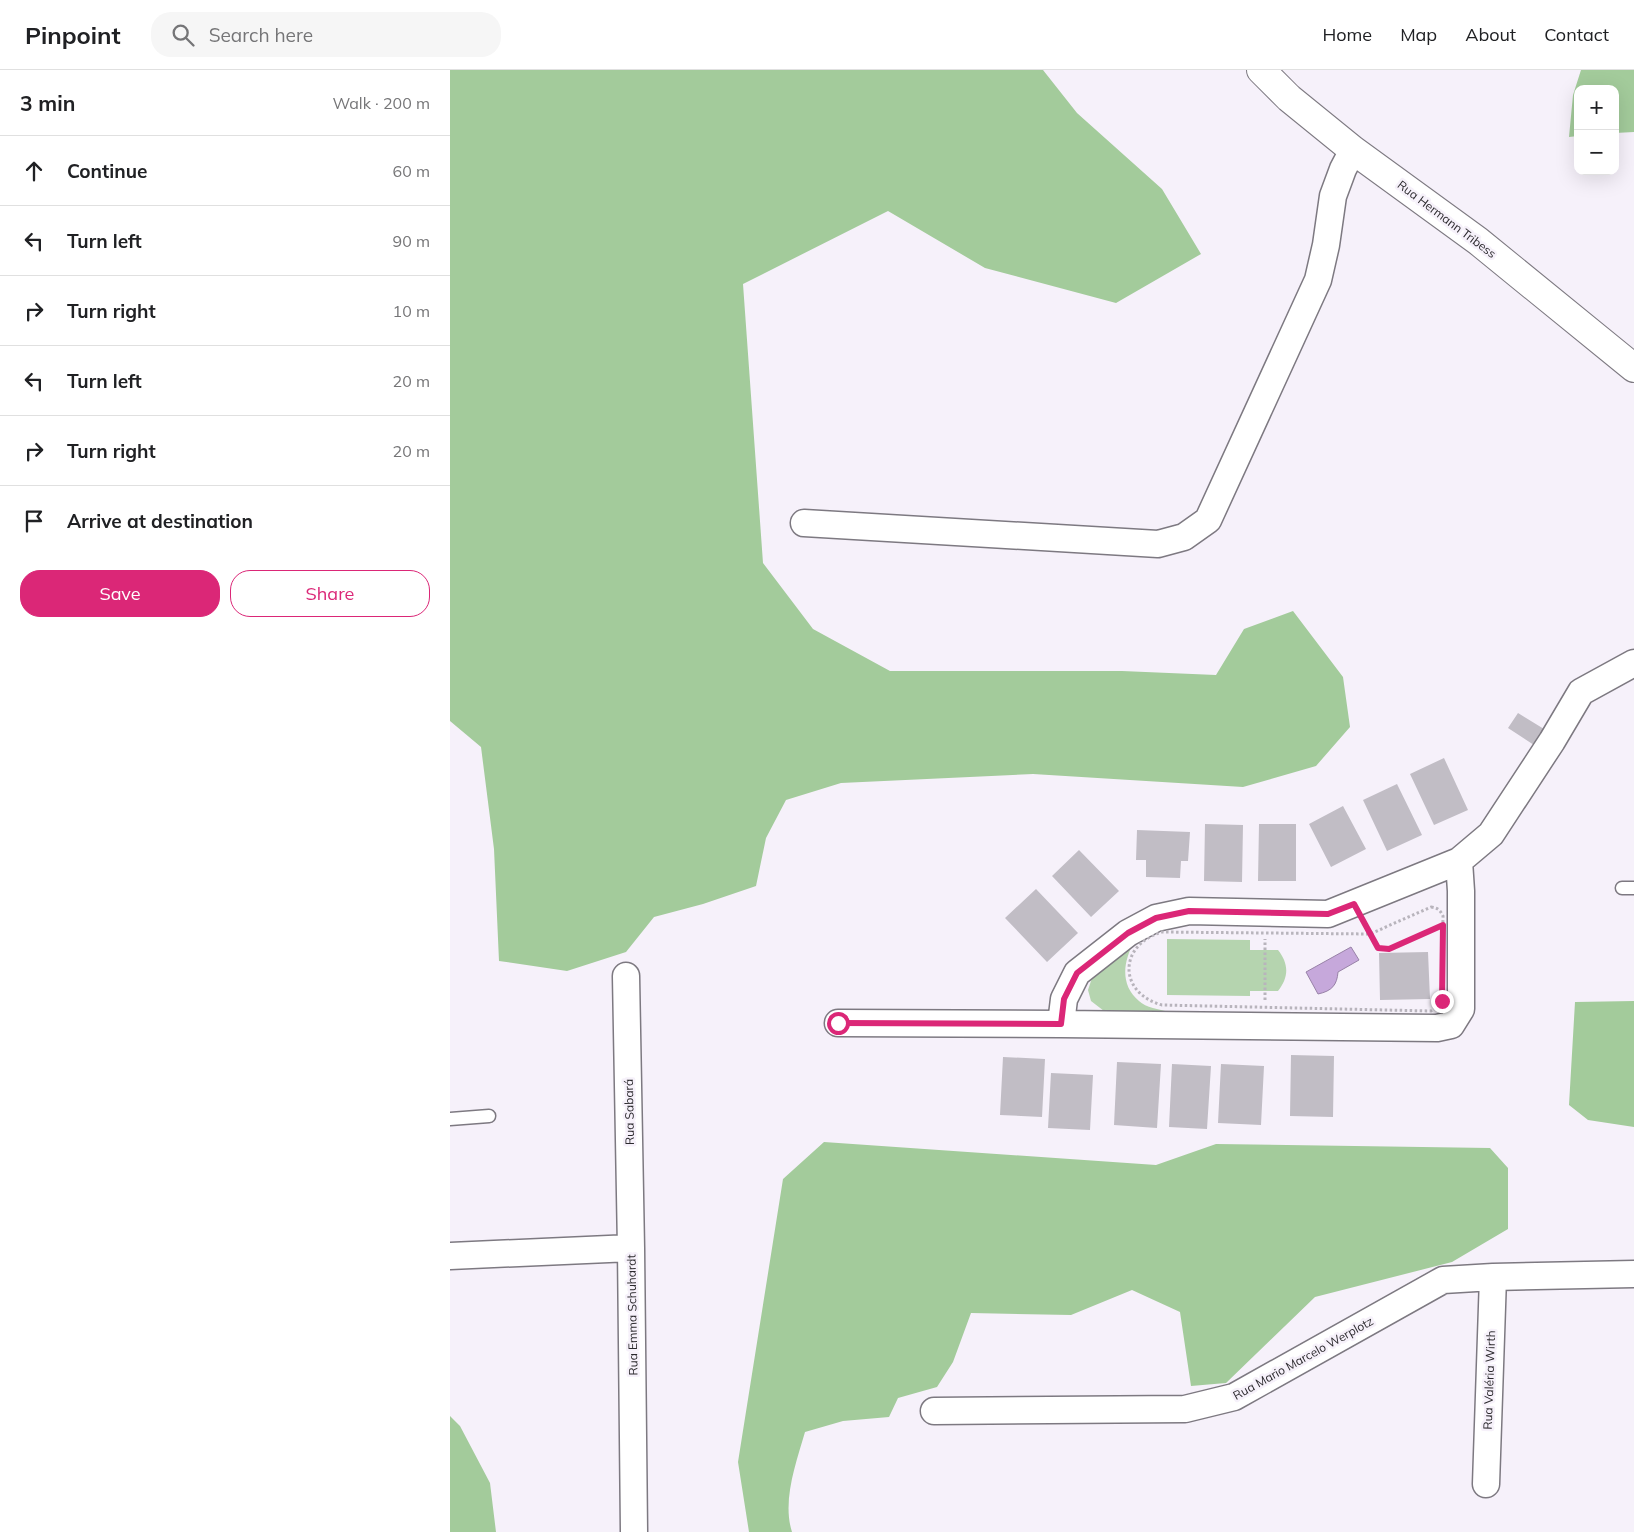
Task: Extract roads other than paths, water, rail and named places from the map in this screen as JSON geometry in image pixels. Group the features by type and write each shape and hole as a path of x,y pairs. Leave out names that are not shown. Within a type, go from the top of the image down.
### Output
{"main road":[{"name":"Rua Hermann Tribess","path":"1261,70 1289,98 1353,150 1478,240 1634,368"}],"street":[{"path":"804,523 1158,544 1184,537 1208,520 1318,280 1326,245 1333,196 1342,169 1353,150"},
{"path":"1061,1024 1064,999 1077,973 1128,933 1156,918 1189,911 1328,914 1459,861 1491,834 1552,741 1581,692 1634,663"},
{"path":"838,1023 1427,1028 1451,1025 1461,1009 1461,891 1459,861"},
{"name":"Rua Sabará","path":"626,976 631,1248"},
{"name":"Rua Emma Schuhardt","path":"450,1256 631,1248 634,1532"},
{"name":"Rua Mario Marcelo Werplotz","path":"934,1411 1185,1409 1234,1397 1443,1280 1634,1274"},
{"name":"Rua Valéria Wirth","path":"1486,1484 1493,1277"}],"lane":[{"path":"450,1119 489,1116"}]}
